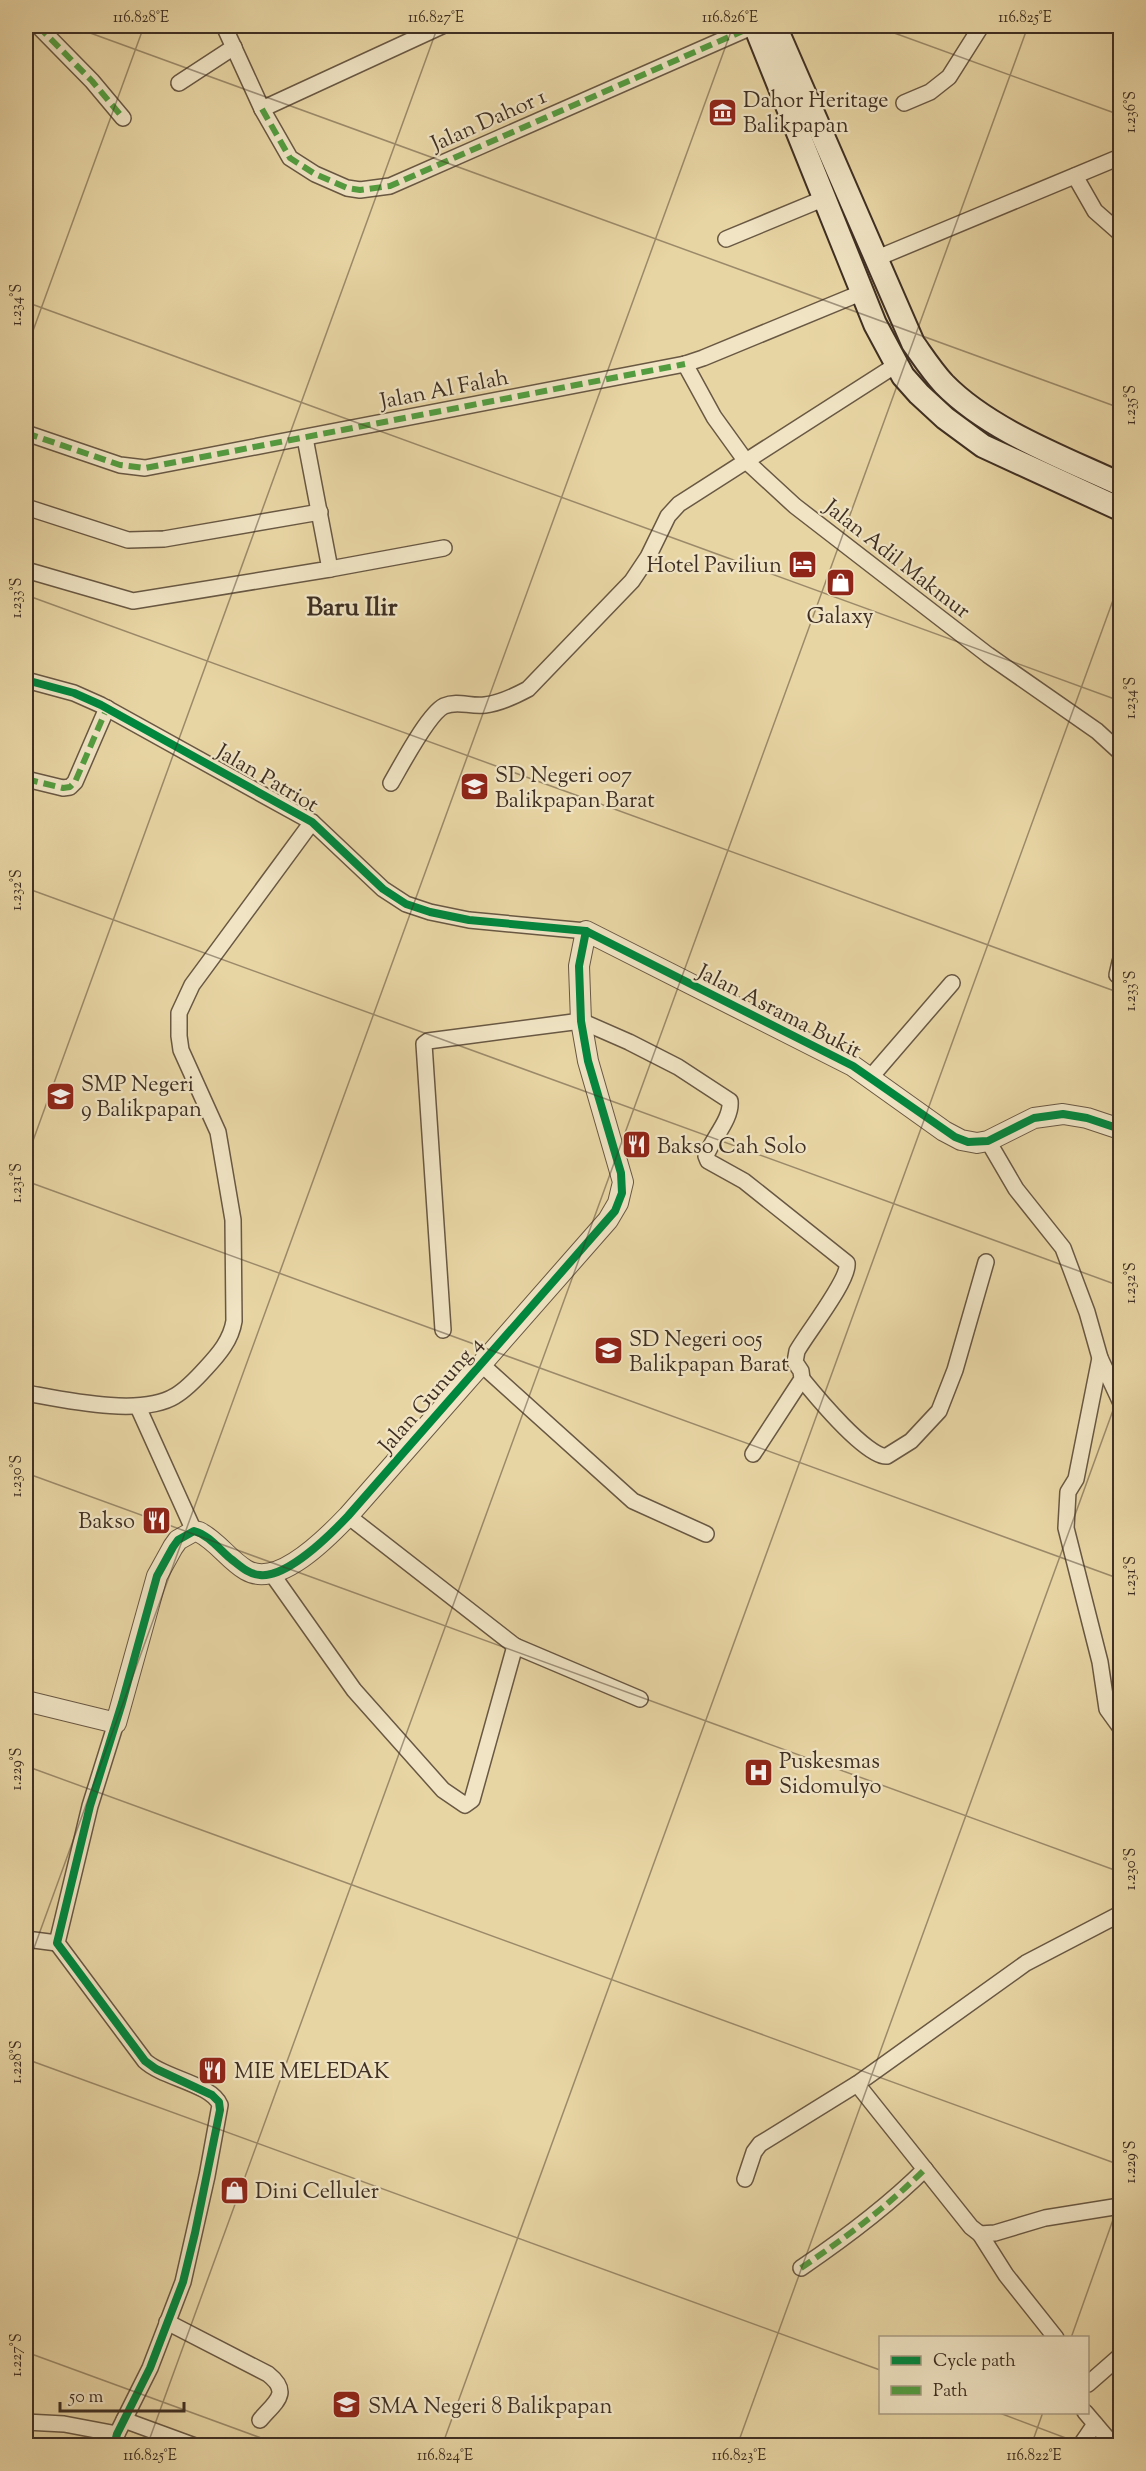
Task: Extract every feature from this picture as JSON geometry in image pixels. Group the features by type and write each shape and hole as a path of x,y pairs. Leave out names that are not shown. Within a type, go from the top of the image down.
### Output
{"main road":[{"path":"755,26 875,324 896,365 919,394 958,429 983,446 1120,509"},
{"path":"775,26 913,343 945,385 990,420 1054,454 1120,484"}],"street":[{"path":"38,26 82,70 123,118"},
{"name":"Jalan Dahor 1","path":"224,26 262,109 290,158 315,174 347,188 377,189 390,186 755,26"},
{"path":"262,109 441,26"},
{"path":"904,103 930,92 949,76 982,26"},
{"path":"178,83 234,47"},
{"path":"875,259 1120,157"},
{"path":"1075,176 1095,211 1120,233"},
{"path":"726,239 825,198"},
{"name":"Jalan Al Falah","path":"26,433 120,465 145,468 685,364 863,292"},
{"name":"Jalan Adil Makmur","path":"685,364 714,417 746,460 813,520 988,655 1097,731 1120,752"},
{"path":"391,783 425,727 442,707 459,702 484,705 512,698 528,689 632,581 648,557 668,516 679,504 896,365"},
{"path":"305,438 330,569"},
{"path":"26,507 128,540 141,541 320,512"},
{"path":"26,570 133,601 444,548"},
{"name":"Jalan Patriot","path":"26,680 74,693 107,708 312,822 383,889 406,904 430,912 469,920 586,931"},
{"path":"26,779 63,788 70,787 75,782 107,708"},
{"path":"26,1393 138,1407 175,1396 199,1376 226,1343 234,1321 233,1220 218,1132 181,1050 179,1013 192,985 312,822"},
{"name":"Jalan Gunung 4","path":"272,1574 315,1549 348,1516 615,1211 622,1193 621,1173 588,1061 581,1021 579,966 586,931"},
{"name":"Jalan Asrama Bukit","path":"586,931 853,1066 955,1137 968,1142 988,1141"},
{"path":"870,1078 952,983"},
{"path":"443,1330 424,1044 428,1041 581,1021 662,1058 730,1101 731,1109 706,1156 708,1161 744,1180 847,1263 847,1271 839,1287 797,1351 795,1362 801,1371 802,1379 837,1421 878,1454 887,1456 911,1441 939,1410 955,1370 986,1262"},
{"path":"1120,1129 1075,1115 1048,1115 1021,1123 988,1141 1016,1190 1064,1248 1087,1312 1100,1358 1120,1401"},
{"path":"1100,1358 1076,1479 1068,1492 1065,1521 1100,1662 1107,1709 1120,1727"},
{"path":"481,1364 633,1501 706,1534"},
{"path":"753,1454 802,1379"},
{"path":"138,1407 194,1531 207,1537 245,1570 262,1575 272,1574 354,1690 443,1790 465,1805 472,1800 514,1646"},
{"path":"348,1516 514,1646 640,1699"},
{"path":"57,1943 90,1806 158,1576 173,1546 185,1535 194,1531"},
{"path":"26,1701 116,1723"},
{"path":"746,2179 754,2152 760,2144 857,2084 1026,1963 1120,1914"},
{"path":"26,1939 57,1943 145,2061 156,2069 207,2091 219,2102 220,2110 183,2282 143,2386 118,2433"},
{"path":"857,2084 971,2227 980,2234 1006,2275 1055,2336"},
{"path":"801,2268 878,2212 925,2169"},
{"path":"980,2234 995,2233 1045,2218 1120,2206"},
{"path":"167,2322 268,2374 278,2382 281,2392 279,2397 260,2420"},
{"path":"1090,2378 1120,2356"},
{"path":"1080,2445 1090,2418 1114,2445"},
{"path":"26,2422 64,2424 195,2445"}],"marked path":[{"path":"38,26 92,81 123,118"},
{"path":"262,109 290,158 315,174 347,188 360,190 390,186 754,26"},
{"path":"26,433 120,465 145,468 685,364"},
{"path":"26,779 63,788 70,787 75,782 107,708"},
{"path":"801,2268 865,2222 925,2169"}],"cycle path":[{"path":"26,680 74,693 101,705 312,822 383,889 406,904 430,912 469,920 586,931 853,1066 955,1137 968,1142 988,1141 1034,1118 1063,1114 1087,1118 1120,1129"},
{"path":"114,2446 117,2434 150,2368 183,2282 220,2110 219,2102 212,2095 156,2069 145,2061 57,1943 90,1806 122,1703 157,1576 178,1540 194,1531 209,1539 241,1567 260,1575 283,1570 307,1554 348,1516 615,1211 622,1193 621,1173 588,1061 581,1021 579,966 586,931"}],"place":[{"name":"Dahor Heritage Balikpapan","path":"722,112"},
{"name":"Hotel Paviliun","path":"803,564"},
{"name":"Galaxy","path":"840,583"},
{"name":"SD Negeri 007 Balikpapan Barat","path":"474,787"},
{"name":"SMP Negeri 9 Balikpapan","path":"60,1096"},
{"name":"Bakso Cah Solo","path":"636,1145"},
{"name":"SD Negeri 005 Balikpapan Barat","path":"608,1351"},
{"name":"Bakso","path":"156,1520"},
{"name":"Puskesmas Sidomulyo","path":"758,1773"},
{"name":"MIE MELEDAK","path":"213,2070"},
{"name":"Dini Celluler","path":"234,2190"},
{"name":"SMA Negeri 8 Balikpapan","path":"347,2405"}],"district":[{"name":"Baru Ilir","path":"352,606"}]}
